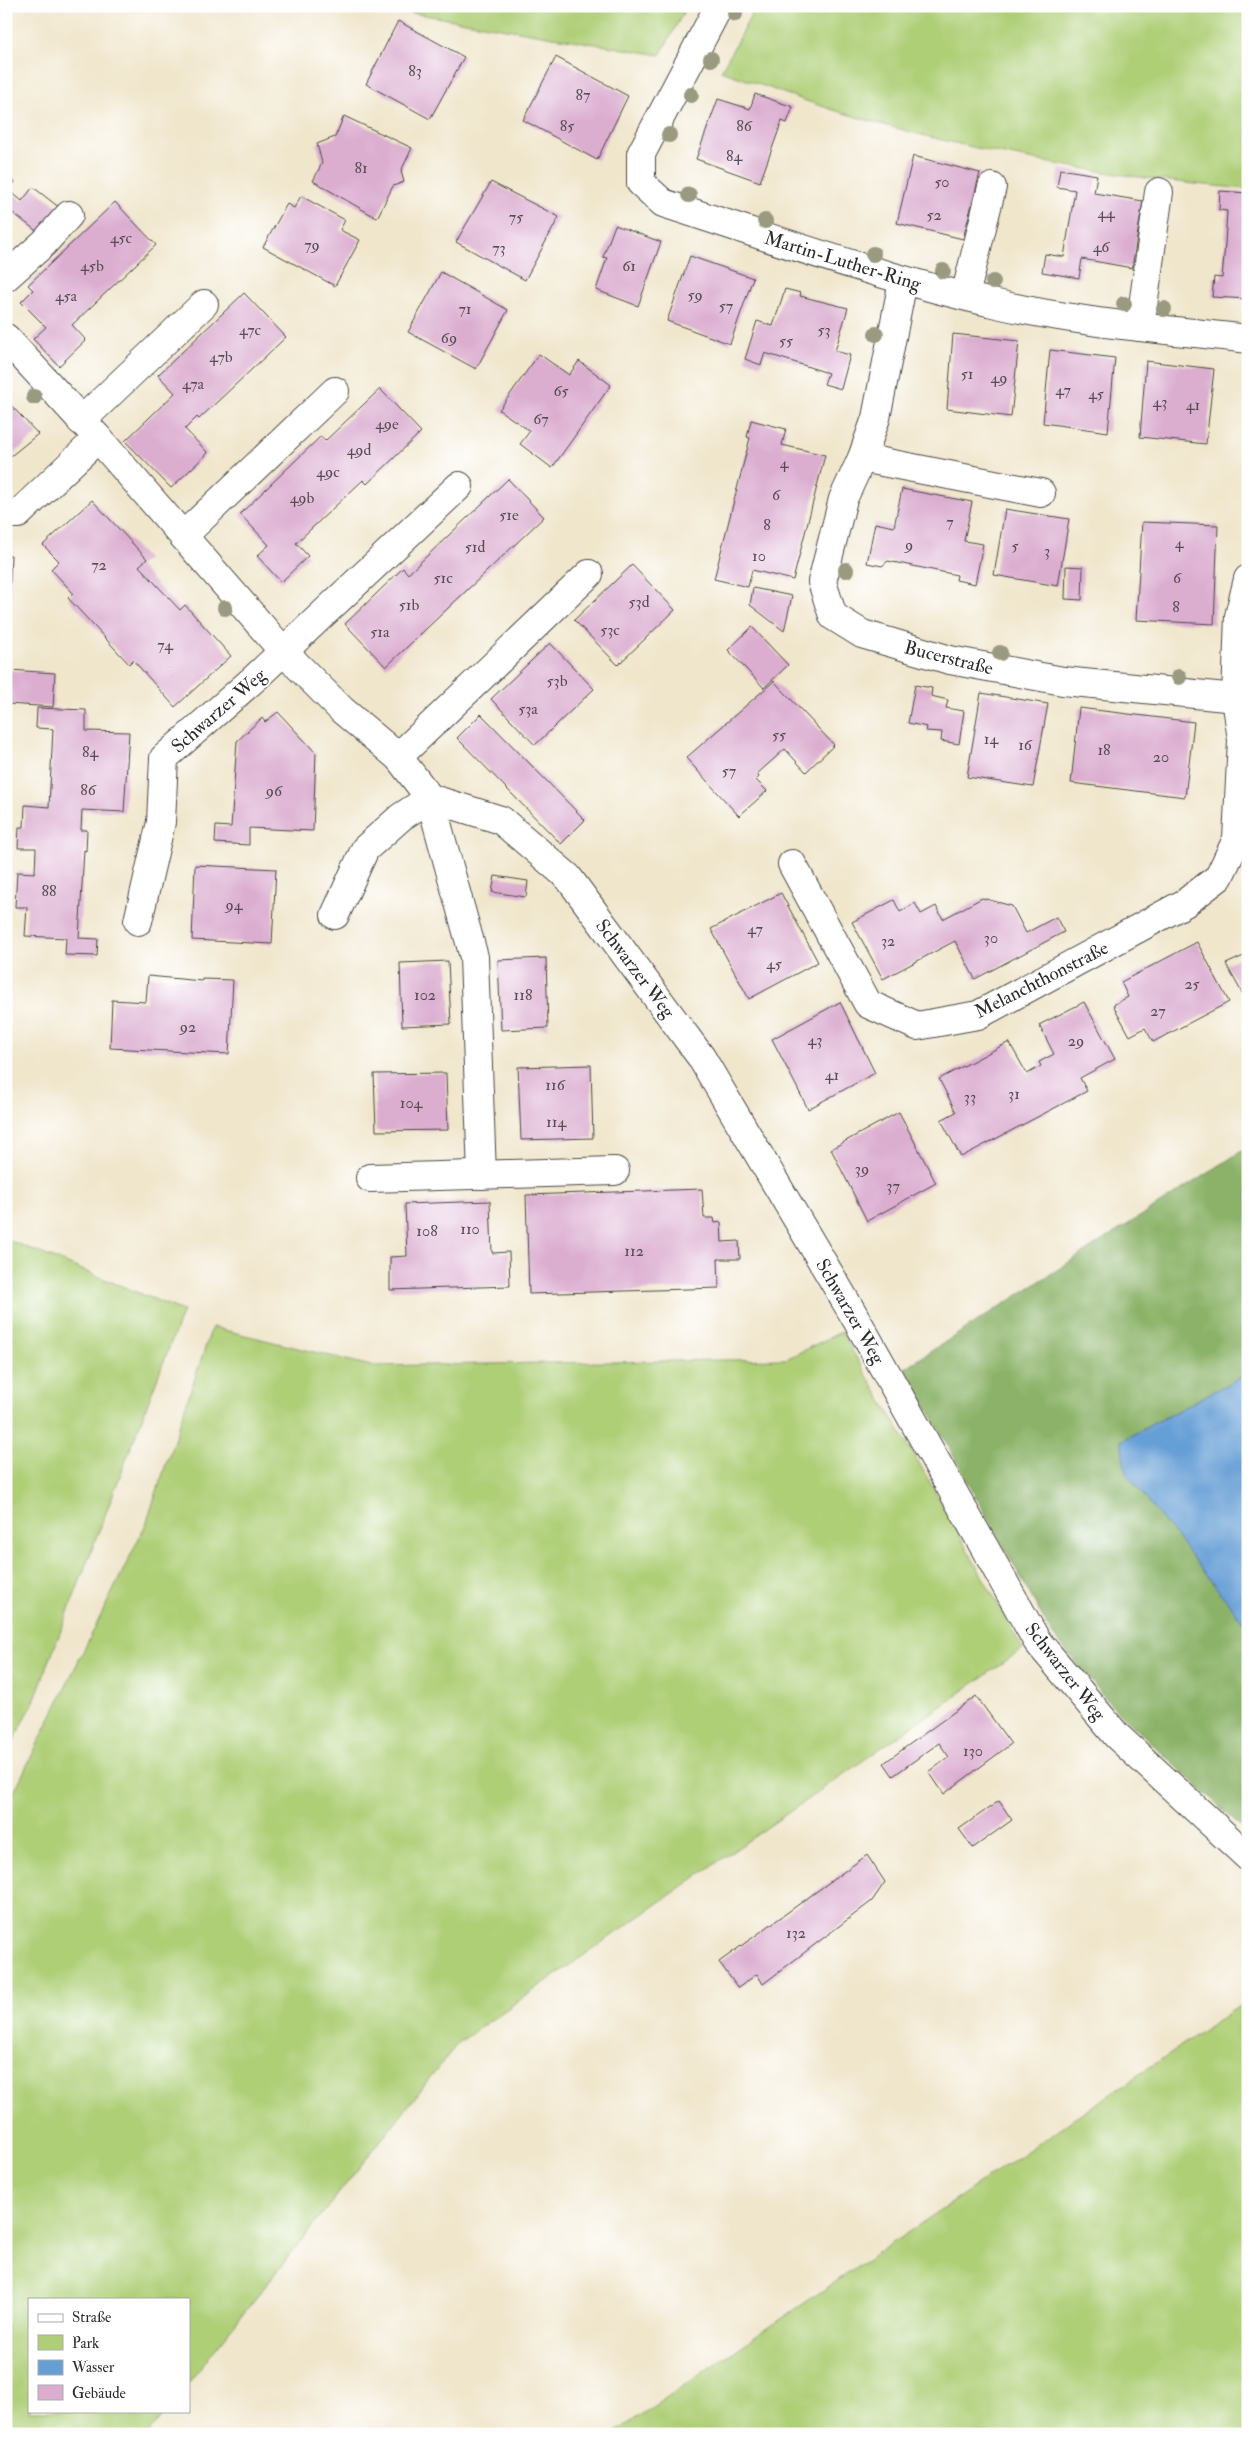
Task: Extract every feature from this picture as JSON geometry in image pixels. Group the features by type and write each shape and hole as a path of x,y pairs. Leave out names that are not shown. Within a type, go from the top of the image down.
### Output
{"street":[{"name":"Martin-Luther-Ring","path":"719,6 641,154 641,183 663,203 903,281 965,296 1071,318 1248,339"},
{"path":"965,296 992,187"},
{"path":"1140,326 1159,192"},
{"path":"6,277 44,243 69,215"},
{"name":"Bucerstraße","path":"903,281 876,418 862,458 843,499 822,582 834,616 862,634 950,660 1063,681 1236,698"},
{"path":"6,514 18,514 90,429 204,304"},
{"path":"6,338 90,429 283,651 342,710 398,757 430,798 474,957 482,1175"},
{"path":"182,536 335,390"},
{"path":"862,458 1040,493"},
{"name":"Schwarzer Weg","path":"138,920 161,822 164,758 283,651 459,486"},
{"path":"398,757 589,574"},
{"name":"Melanchthonstraße","path":"792,864 868,1004 917,1026 978,1015 1186,903 1219,878 1237,839 1245,740 1236,698 1239,616 1248,579"},
{"path":"335,916 365,849 401,817 430,798"},
{"name":"Schwarzer Weg","path":"430,798 501,820 562,872 574,885 701,1057 855,1317 1037,1640 1117,1736 1248,1857"},
{"path":"370,1178 615,1171"}],"green space":[{"path":"371,6 687,6 660,55"},
{"path":"756,6 1248,6 1248,189 1098,171 999,153 901,130 853,116 721,71"},
{"path":"1248,1147 1248,1373 1121,1441 1127,1473 1248,1628 1248,1833 1113,1707 1052,1634 905,1368"},
{"path":"6,1239 183,1311 34,1701 6,1756"},
{"path":"212,1327 371,1366 786,1359 841,1332 919,1463 1023,1649 458,2043 190,2381 190,2298 28,2298 28,2412 165,2412 148,2434 6,2434 6,1808 146,1524"},
{"path":"1248,2000 1248,2434 613,2434"}],"water":[{"path":"1248,1373 1248,1628 1126,1473 1121,1441"}],"building":[{"path":"398,21 464,57 430,119 366,84"},
{"path":"556,57 628,96 597,160 523,120"},
{"path":"755,94 793,107 787,123 782,121 760,182 696,159 718,99 750,109"},
{"path":"344,116 412,148 401,171 404,182 393,186 377,218 313,181 322,163 317,144 335,137"},
{"path":"913,156 980,173 963,239 897,223"},
{"path":"1060,169 1097,175 1094,193 1143,201 1132,268 1082,259 1079,278 1042,272 1045,254 1064,257 1075,190 1057,187"},
{"path":"6,174 15,182 9,190 22,201 33,187 60,208 39,233 13,213 6,221"},
{"path":"491,182 559,217 525,280 456,242"},
{"path":"1220,191 1248,193 1248,299 1212,297 1214,277 1222,278 1225,244 1227,211 1219,210"},
{"path":"301,196 345,220 340,230 360,240 335,286 263,247 287,204 294,208"},
{"path":"115,202 156,245 72,325 86,340 59,366 33,339 46,327 21,302 33,290 28,285"},
{"path":"615,225 661,242 638,306 596,290 607,258 603,257"},
{"path":"690,256 753,278 730,344 667,321"},
{"path":"441,272 508,310 476,369 408,332"},
{"path":"785,289 801,293 800,296 848,308 835,351 850,355 841,389 824,384 828,373 765,353 761,365 745,359 757,321 773,326"},
{"path":"244,293 286,337 199,419 197,417 185,429 208,453 171,488 125,441 175,393 158,375"},
{"path":"953,334 1019,341 1011,417 947,409"},
{"path":"1050,350 1115,358 1108,432 1043,423"},
{"path":"539,354 569,375 579,361 611,385 552,468 520,444 530,431 499,410"},
{"path":"1146,361 1214,369 1206,444 1140,437"},
{"path":"380,389 421,432 367,484 363,480 296,543 308,556 281,582 257,556 269,545 240,514 321,436 325,441"},
{"path":"6,400 38,434 6,460"},
{"path":"751,420 786,429 782,445 825,455 793,580 752,570 748,587 714,579 750,438 747,437"},
{"path":"508,479 544,517 386,667 345,624 403,568 408,574"},
{"path":"902,489 972,502 964,541 983,544 975,584 956,580 957,575 888,561 882,566 867,563 875,523 894,527"},
{"path":"92,500 147,559 139,566 180,610 185,605 231,656 175,707 133,660 129,664 68,598 73,593 51,569 59,561 43,545"},
{"path":"1005,509 1069,519 1058,586 994,575"},
{"path":"1142,522 1218,525 1214,624 1136,620"},
{"path":"11,555 8,633 6,633 6,556"},
{"path":"632,565 675,610 618,665 574,620"},
{"path":"1066,566 1083,567 1082,600 1065,599"},
{"path":"753,588 792,596 784,631 750,605"},
{"path":"752,627 788,665 764,688 728,650"},
{"path":"550,643 594,689 535,745 491,699"},
{"path":"9,670 55,673 53,707 8,704"},
{"path":"774,681 834,745 806,772 785,749 757,774 759,777 756,780 767,791 739,816 686,758"},
{"path":"915,685 932,688 931,696 948,700 946,708 964,711 959,744 941,741 942,732 926,731 927,727 908,723"},
{"path":"981,693 1048,704 1033,787 967,777"},
{"path":"37,708 86,710 86,731 129,732 124,812 82,810 81,830 87,830 86,851 84,850 79,938 98,939 97,956 65,955 66,938 25,936 27,907 15,907 17,872 35,873 36,848 18,848 19,827 24,827 25,805 49,807 53,729 36,728"},
{"path":"1079,708 1194,722 1185,797 1071,783"},
{"path":"278,712 316,753 313,831 249,828 249,845 215,843 216,826 231,827 237,741 262,718 265,722"},
{"path":"481,714 585,820 561,844 457,738"},
{"path":"195,865 276,869 272,944 192,940"},
{"path":"495,876 528,881 526,897 492,892"},
{"path":"781,893 818,962 749,999 711,929"},
{"path":"982,898 1012,906 1026,933 1056,917 1064,932 975,979 955,941 883,979 852,922 894,900 900,912 915,903 921,914 936,906 943,919"},
{"path":"1197,942 1229,1002 1153,1042 1145,1028 1130,1036 1113,1005 1128,997 1121,982"},
{"path":"1248,954 1248,990 1242,993 1226,964"},
{"path":"546,958 548,1028 501,1030 498,960"},
{"path":"448,961 451,1024 402,1026 400,963"},
{"path":"148,976 202,981 202,979 233,980 229,1054 110,1048 112,1000 146,1002"},
{"path":"840,1002 875,1073 808,1109 772,1039"},
{"path":"1084,1002 1115,1059 1080,1078 1087,1091 961,1157 941,1120 956,1112 939,1079 1009,1042 1027,1074 1041,1066 1039,1062 1054,1054 1039,1025"},
{"path":"591,1065 593,1138 521,1140 518,1067"},
{"path":"446,1073 448,1130 376,1131 374,1074"},
{"path":"899,1112 936,1183 867,1221 831,1149"},
{"path":"702,1189 704,1218 714,1218 715,1223 721,1222 722,1242 739,1241 740,1259 718,1259 719,1288 529,1294 526,1195"},
{"path":"490,1201 492,1253 509,1252 510,1286 390,1290 390,1257 407,1256 405,1204"},
{"path":"976,1696 1011,1744 944,1794 929,1772 949,1757 939,1743 893,1776 884,1763"},
{"path":"999,1801 1012,1820 973,1848 959,1829"},
{"path":"867,1855 885,1882 872,1901 763,1984 757,1974 738,1988 719,1962"}]}
